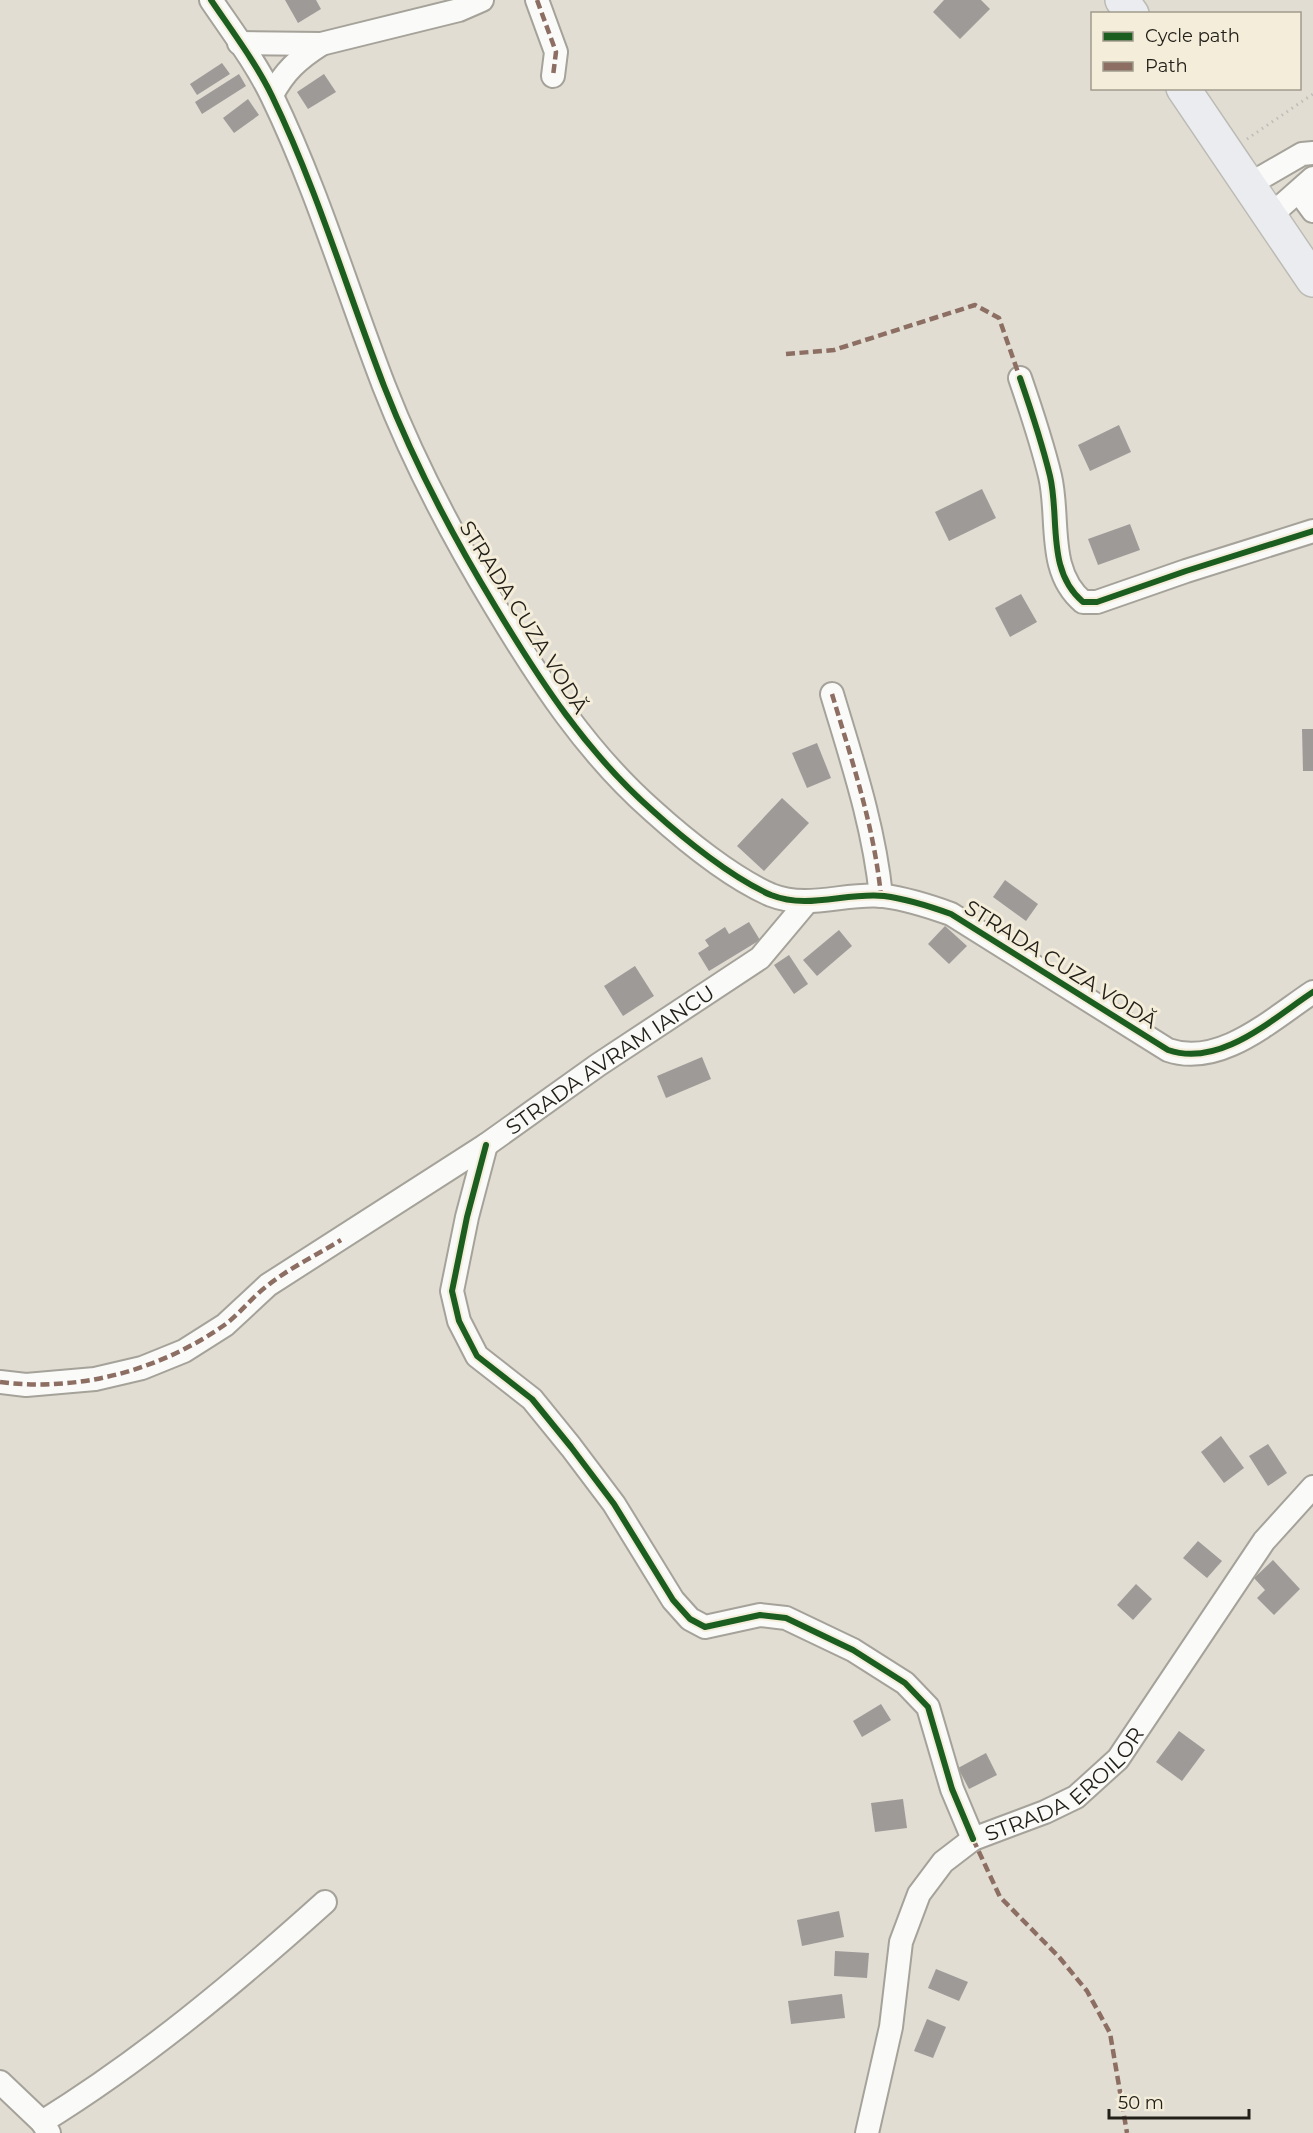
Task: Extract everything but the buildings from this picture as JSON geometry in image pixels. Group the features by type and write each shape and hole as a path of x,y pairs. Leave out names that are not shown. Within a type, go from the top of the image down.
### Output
{"highway":[{"path":"1184,90 1313,280"}],"street":[{"name":"STRADA CUZA VODĂ","path":"211,0 272,95 331,240 384,386 418,470 457,544 526,658 594,752 639,799 691,845 768,893 788,901 807,902 881,896 920,903 951,914 1168,1050 1182,1055 1218,1050 1261,1027 1313,992"},
{"path":"239,43 321,44 459,10 482,0"},
{"path":"537,0 556,52 553,76"},
{"path":"272,95 281,76 298,59 321,44"},
{"path":"1250,184 1302,154 1313,153"},
{"path":"1270,216 1306,185 1313,211"},
{"path":"1020,378 1051,481 1061,573 1071,592 1083,602 1097,602 1185,570 1313,531"},
{"path":"832,694 866,806 877,858 881,896"},
{"name":"STRADA AVRAM IANCU","path":"0,1382 26,1385 95,1379 142,1368 184,1351 225,1325 268,1285 486,1145 598,1065 760,958 807,902"},
{"path":"486,1145 466,1217 452,1291 459,1321 477,1356 532,1399 571,1447 614,1504 673,1600 690,1619 705,1627 760,1615 786,1618 853,1650 905,1683 928,1707 952,1789 973,1839"},
{"name":"STRADA EROILOR","path":"867,2133 891,2027 901,1942 919,1894 943,1863 973,1839 1045,1812 1076,1797 1118,1759 1264,1541 1313,1486"},
{"path":"0,2082 46,2128 248,1971 325,1902"}],"path":[{"path":"1268,125 1313,94"}],"marked path":[{"path":"537,0 556,52 553,76"},
{"path":"786,354 834,350 975,305 999,318 1020,378"},
{"path":"832,694 868,819 881,896"},
{"path":"0,1382 59,1384 88,1381 116,1375 172,1355 223,1326 276,1279 341,1240"},
{"path":"973,1839 1000,1897 1059,1957 1087,1991 1110,2033 1127,2133"}],"cycle path":[{"path":"211,0 259,71 288,131 384,386 421,471 449,525 479,579 547,689 607,765 653,811 740,879 771,895 799,901 870,895 884,896 918,903 951,914 1168,1050 1187,1054 1226,1047 1263,1027 1313,992"},
{"path":"1020,378 1050,476 1059,560 1071,589 1083,602 1097,602 1313,531"},
{"path":"486,1145 467,1217 452,1291 459,1321 477,1356 532,1399 571,1447 614,1504 673,1600 690,1619 705,1627 760,1615 786,1618 853,1650 905,1683 928,1707 952,1789 973,1839"}]}
